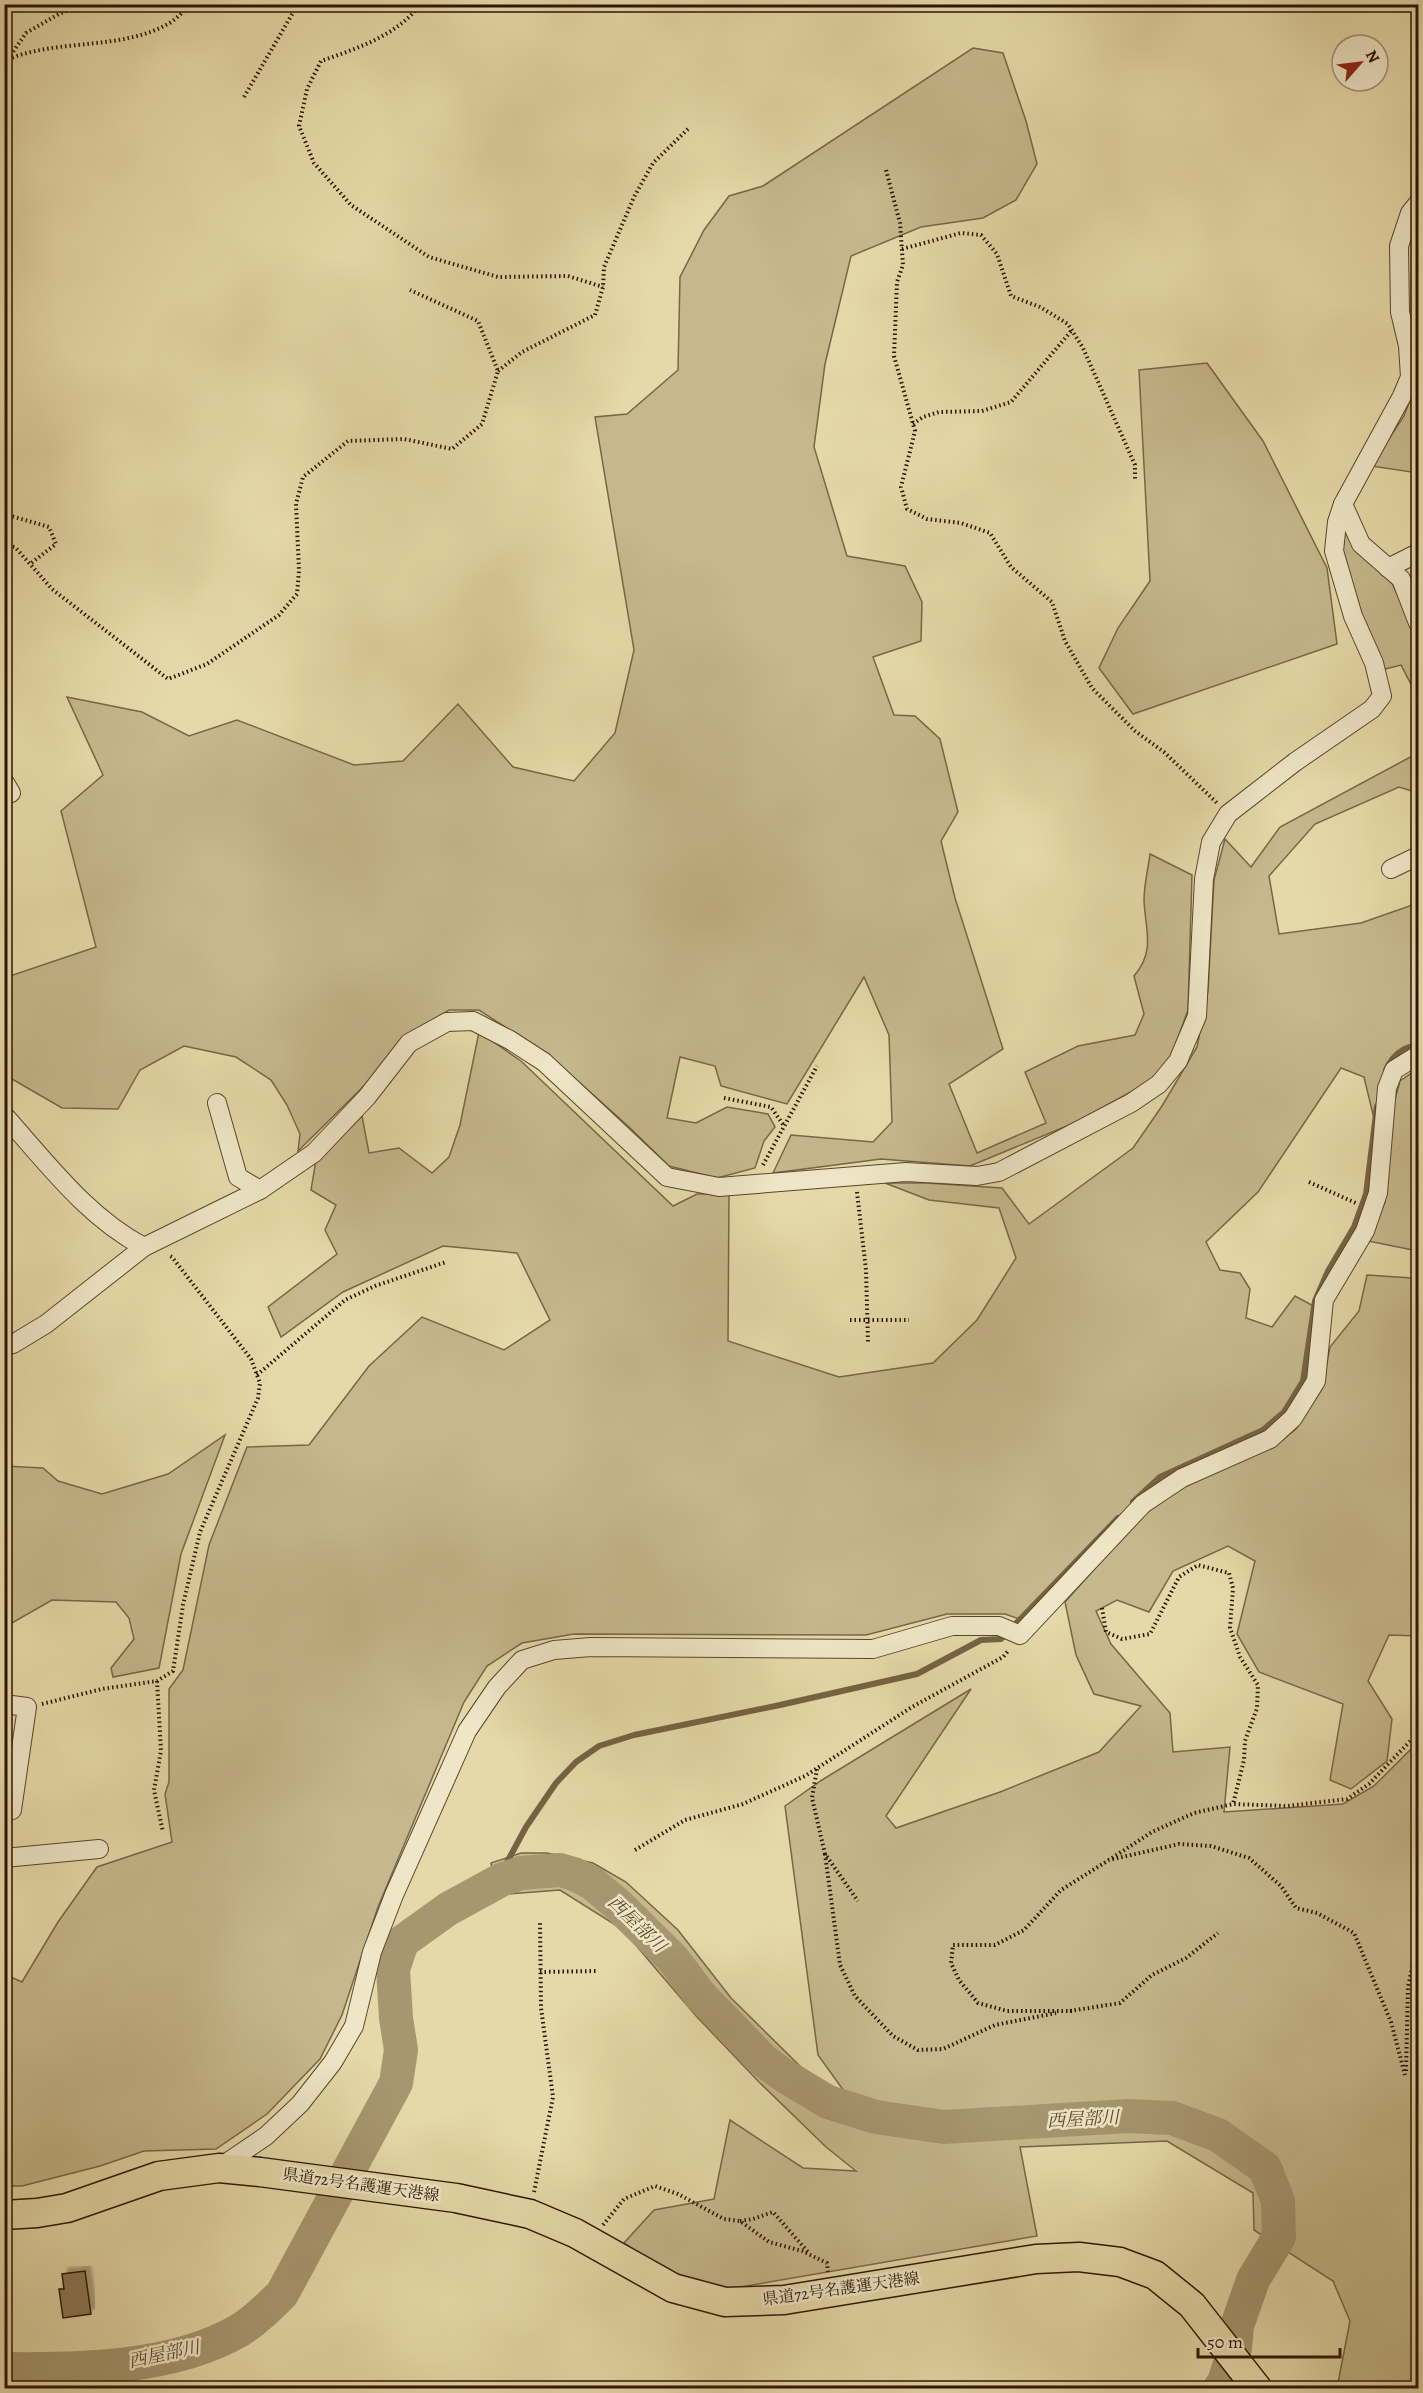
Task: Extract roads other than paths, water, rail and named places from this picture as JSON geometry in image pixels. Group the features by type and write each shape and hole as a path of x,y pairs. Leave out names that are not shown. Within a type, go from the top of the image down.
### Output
{"main road":[{"name":"県道72号名護運天港線","path":"4,2215 67,2208 159,2176 219,2168 314,2179 456,2198 530,2214 590,2242 672,2288 725,2302 784,2300 1036,2259 1079,2257 1120,2262 1155,2275 1192,2305 1249,2377"}],"street":[{"path":"4,1345 13,1344 46,1324 144,1247 260,1190 314,1153 367,1097 409,1043 447,1022 473,1021 510,1040 544,1062 667,1177 719,1187 906,1172 977,1176 999,1172 1131,1103 1159,1084 1178,1061 1197,1016 1204,879 1211,842 1228,814 1295,762 1372,709 1382,696 1374,663 1353,616 1334,551 1337,522 1343,504 1410,377 1408,346 1400,312 1399,246 1410,213 1419,203"},
{"path":"1343,504 1361,544 1401,579 1419,623"},
{"path":"1388,568 1419,553"},
{"path":"1391,869 1419,856"},
{"path":"219,2168 266,2136 300,2104 333,2062 354,2026 372,1952 394,1895 467,1731 496,1687 522,1660 554,1650 591,1647 873,1649 952,1626 999,1626 1020,1635 1143,1504 1182,1478 1270,1439 1293,1418 1316,1381 1324,1300 1365,1231 1378,1193 1387,1088 1394,1070 1415,1056 1419,1057"},
{"path":"218,1102 238,1177 260,1190"},
{"path":"4,1115 75,1195 122,1235 144,1247"},
{"path":"4,1704 27,1707 12,1810 4,1809"},
{"path":"4,1858 99,1849"}],"waterway":[{"path":"1386,1070 1391,1060 1399,1053 1418,1046"},
{"path":"1133,1502 1160,1477 1263,1430 1284,1412 1303,1381 1315,1301 1328,1271 1354,1227 1366,1194 1377,1106"},
{"path":"501,1880 506,1864 526,1827 556,1783 576,1762 599,1746 634,1735 917,1674 981,1640 1001,1639 1118,1518"},
{"name":"西屋部川","path":"4,2369 63,2369 156,2360 214,2343 240,2330 262,2313 282,2294 396,2083 401,2050 396,2018 393,1969 402,1942 448,1909 501,1880 521,1873 560,1870 592,1883 617,1904 673,1959 700,1995 763,2060 828,2102 876,2117 944,2127 1128,2116 1172,2118 1218,2135 1265,2168 1278,2201 1279,2237 1253,2280 1237,2326 1235,2348 1220,2388"}]}
